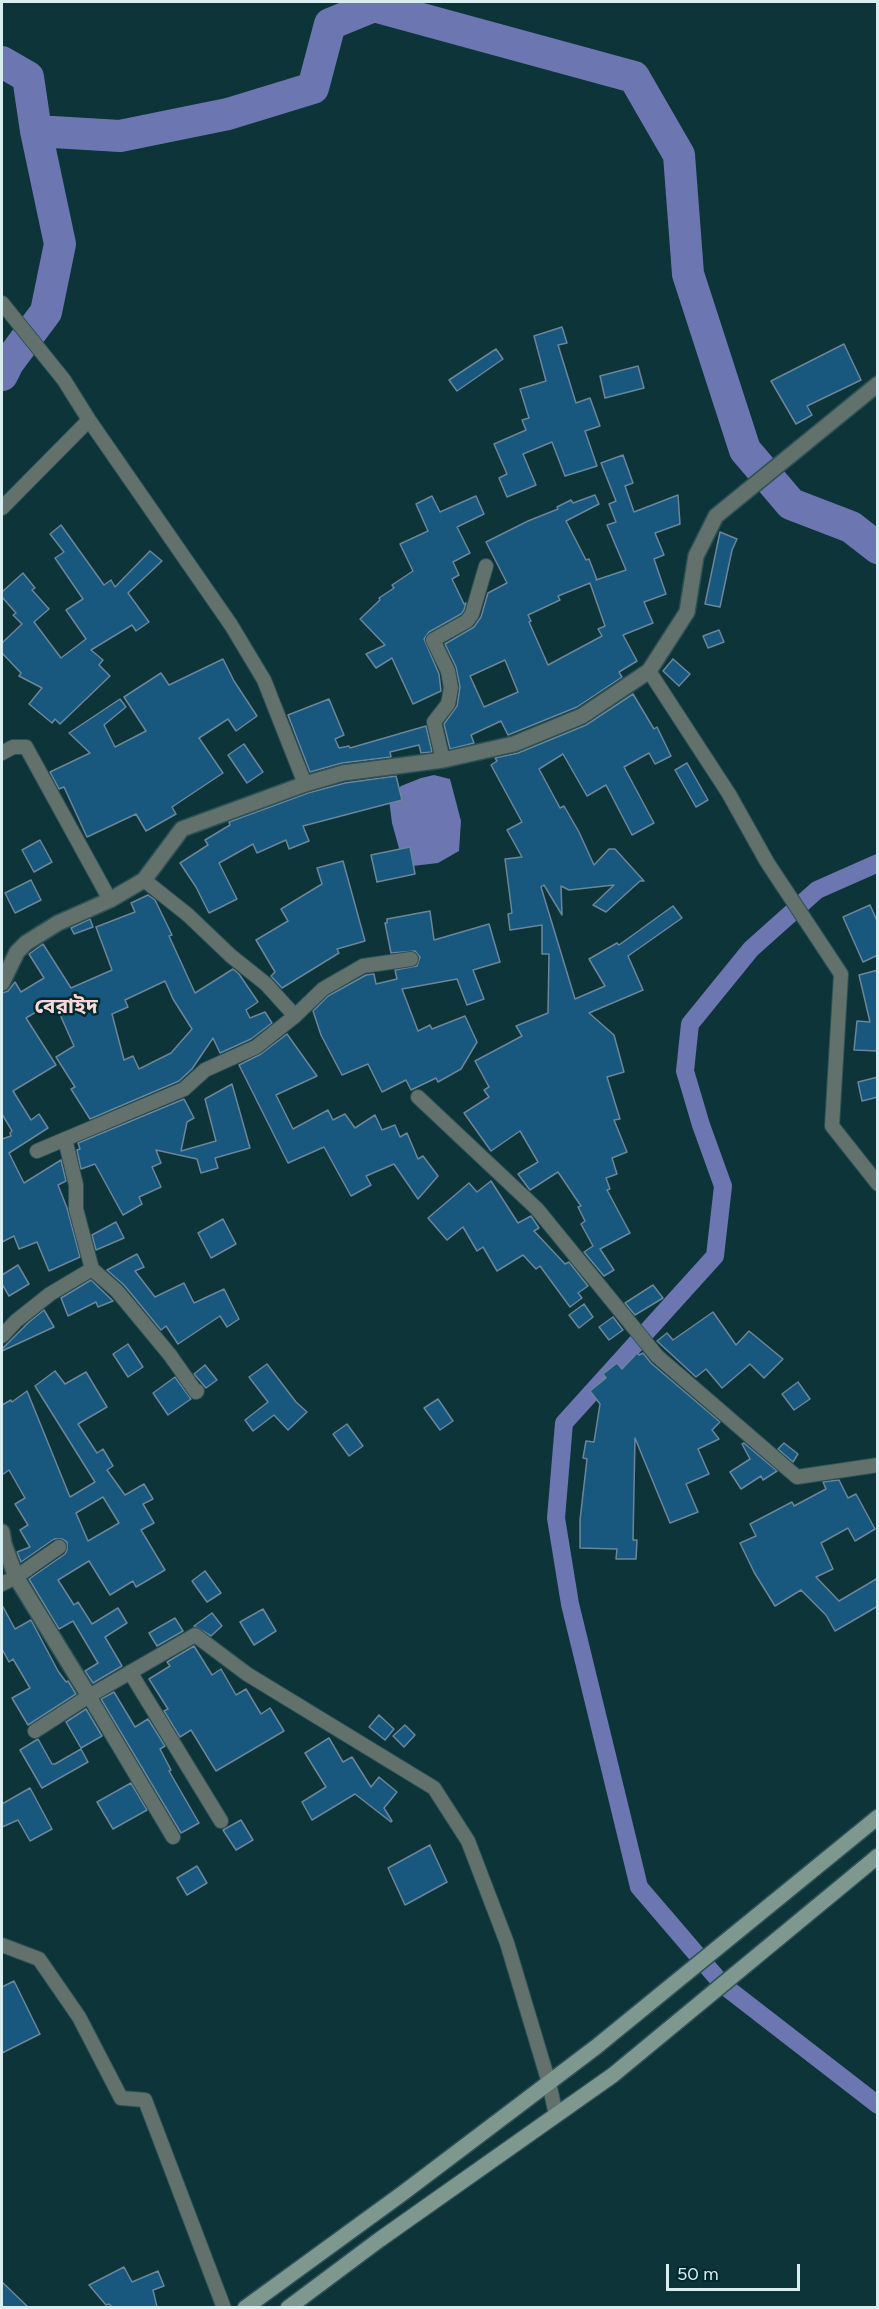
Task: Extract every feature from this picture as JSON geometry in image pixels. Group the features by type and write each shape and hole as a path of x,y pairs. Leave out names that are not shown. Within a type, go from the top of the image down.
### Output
{"main road":[{"path":"245,2307 403,2193 596,2047 878,1817"},
{"path":"288,2307 613,2075 878,1856"}],"street":[{"path":"2,303 64,380 89,420 231,625 264,680 305,784"},
{"path":"2,983 17,952 26,943 58,923 110,900 144,880 182,829 305,784 343,773 443,760 514,744 582,716 649,671 687,612 696,556 716,516 878,384"},
{"path":"2,508 89,420"},
{"path":"443,760 434,722 448,704 451,688 448,671 434,640 467,621 472,614 486,566"},
{"path":"649,671 729,794 766,862 841,974 832,1126 878,1184"},
{"path":"2,753 13,747 26,747 110,900"},
{"path":"144,880 188,915 231,956 266,984 295,1016"},
{"path":"37,1151 184,1089 205,1070 256,1047 295,1016 323,988 363,966 411,959"},
{"path":"418,1097 537,1209 657,1356 797,1477 878,1465"},
{"path":"65,1139 76,1185 76,1209 92,1269 117,1291 197,1391"},
{"path":"2,1336 16,1321 50,1294 92,1269"},
{"path":"2,1532 3,1544 16,1577 90,1696 173,1837"},
{"path":"2,1584 59,1547"},
{"path":"35,1731 195,1635 257,1680 434,1788 468,1841 507,1943 549,2083 556,2115"},
{"path":"130,1672 221,1821"},
{"path":"2,1944 39,1959 79,2017 121,2098 145,2100 224,2307"}],"water":[{"path":"434,775 450,779 461,821 459,851 438,863 413,866 400,852 392,823 389,800 401,786"}],"building":[{"path":"562,327 567,343 558,345 576,403 590,398 600,426 585,431 597,466 565,476 552,442 523,454 536,485 507,497 499,478 507,474 494,444 526,430 522,420 529,418 520,389 546,381 534,336"},
{"path":"844,344 861,380 807,406 812,415 796,424 771,381"},
{"path":"496,349 503,359 457,391 449,380"},
{"path":"638,366 644,388 605,398 600,376"},
{"path":"623,455 633,483 625,486 634,512 678,495 680,524 655,533 664,555 654,559 666,594 644,602 653,623 623,635 637,661 619,672 622,677 577,707 508,735 501,721 471,735 474,743 450,749 444,724 457,706 460,687 456,667 445,644 474,627 481,617 488,593 507,583 486,542 558,509 557,507 571,500 573,503 595,495 599,504 566,521 586,560 589,559 597,580 626,570 607,525 616,522 609,504 616,501 601,463","holes":["590,583 605,626 598,629 602,636 548,665 528,615 560,600 558,596","505,660 518,692 484,707 470,676"]},
{"path":"432,496 440,512 476,496 484,514 457,527 470,553 453,562 459,575 452,579 464,604 466,603 464,610 429,632 424,639 439,674 441,691 413,704 392,658 376,668 366,654 385,645 360,619 380,600 379,598 394,588 392,585 413,571 400,544 428,531 416,504"},
{"path":"61,525 104,585 111,580 115,587 150,551 162,561 128,593 149,622 136,631 132,625 91,650 103,660 99,665 110,676 60,724 55,719 52,723 29,704 42,688 19,676 21,673 2,653 2,643 22,624 13,615 16,613 2,597 2,592 23,573 35,588 32,590 49,609 34,622 61,658 86,639 66,610 83,599 55,558 64,552 50,534"},
{"path":"720,532 737,539 732,550 720,607 705,604"},
{"path":"719,630 724,642 708,648 703,636"},
{"path":"223,659 234,681 257,716 236,731 228,719 199,738 223,773 172,807 176,814 146,831 136,814 87,837 64,787 59,789 50,772 90,753 69,733 120,699 126,707 104,725 115,747 146,731 124,697 161,673 169,685"},
{"path":"673,659 690,674 679,686 663,671"},
{"path":"633,694 654,729 657,727 671,756 655,764 649,753 624,767 654,823 632,835 606,785 587,796 563,754 539,769 560,808 564,806 579,832 594,865 609,849 615,849 644,881 640,881 606,912 593,905 614,885 569,890 561,886 562,915 544,885 541,887 575,999 605,986 589,959 617,943 619,945 673,906 682,918 628,956 643,990 589,1013 614,1035 624,1072 607,1077 620,1119 614,1120 627,1152 612,1158 617,1174 606,1178 610,1189 607,1190 630,1233 600,1249 614,1270 604,1276 584,1252 593,1246 581,1224 585,1221 578,1207 581,1206 558,1172 530,1190 518,1174 538,1162 520,1131 491,1151 464,1113 489,1097 484,1090 489,1087 475,1061 522,1036 516,1026 548,1013 549,954 542,954 542,925 510,930 508,914 512,913 505,859 522,857 507,830 522,822 491,765 497,761 495,758 518,753 586,725"},
{"path":"329,699 344,735 335,739 339,748 349,746 350,748 426,726 432,752 421,753 419,745 390,752 391,757 342,763 310,772 288,715"},
{"path":"244,744 263,772 247,783 228,755"},
{"path":"687,763 708,800 696,807 675,770"},
{"path":"396,776 402,800 303,826 309,841 289,849 286,840 257,853 253,844 219,863 237,899 209,913 180,863 208,845 205,840 230,825 229,822 308,793 345,783"},
{"path":"40,840 52,862 34,872 22,850"},
{"path":"410,847 415,874 377,882 371,855"},
{"path":"343,861 365,941 337,949 339,953 282,988 271,976 275,972 256,940 288,921 281,909 322,884 317,868"},
{"path":"31,880 41,900 15,913 5,893"},
{"path":"148,895 155,900 195,993 233,969 258,1002 246,1010 250,1018 265,1012 272,1023 251,1039 220,1053 213,1038 192,1069 179,1081 90,1119 71,1089 75,1087 56,1057 74,1046 54,1001 26,1018 56,1065 13,1091 31,1120 39,1114 48,1128 9,1153 24,1183 61,1160 66,1181 58,1185 67,1208 80,1257 49,1271 37,1242 19,1249 14,1236 2,1242 2,1139 11,1136 12,1131 2,1114 2,993 8,991 15,982 21,992 44,978 29,954 43,944 71,988 112,970 96,927 135,912 131,903","holes":["165,981 173,999 192,1029 171,1053 139,1069 133,1056 124,1060 112,1014 128,1007 125,1000"]},
{"path":"870,905 878,923 878,955 863,962 843,917"},
{"path":"430,911 434,940 489,924 500,962 473,970 484,999 467,1005 457,979 402,989 418,1031 430,1025 432,1029 465,1016 477,1042 461,1069 438,1082 436,1078 411,1090 406,1080 382,1092 368,1064 342,1075 321,1035 313,1011 328,996 366,975 374,974 376,984 397,979 395,970 417,966 420,957 415,951 391,953 385,923 387,919"},
{"path":"90,919 93,927 74,934 71,928"},
{"path":"878,970 878,1051 854,1050 857,1021 870,1022 859,975"},
{"path":"287,1034 317,1076 276,1095 293,1129 328,1110 333,1120 345,1114 355,1128 375,1115 382,1130 395,1125 400,1137 407,1133 418,1159 423,1156 438,1176 418,1199 394,1164 366,1176 371,1185 351,1196 324,1147 288,1163 239,1065 261,1054"},
{"path":"878,1077 878,1097 862,1101 858,1082"},
{"path":"232,1084 250,1148 215,1158 218,1168 201,1173 197,1159 156,1150 161,1163 152,1167 161,1187 139,1197 142,1204 123,1215 95,1164 81,1169 78,1143 184,1099 194,1118 187,1122 181,1151 216,1141 205,1099"},
{"path":"491,1181 518,1223 531,1216 539,1228 534,1231 565,1264 569,1262 588,1286 578,1293 582,1298 570,1307 540,1266 536,1269 523,1255 497,1271 483,1247 477,1251 463,1227 447,1240 428,1218 469,1183 477,1192"},
{"path":"223,1219 236,1244 211,1258 198,1233"},
{"path":"116,1222 124,1238 96,1250 92,1235"},
{"path":"137,1254 144,1267 135,1271 155,1297 184,1283 194,1303 224,1289 239,1319 227,1327 220,1316 178,1344 166,1326 161,1330 124,1285 107,1270"},
{"path":"18,1265 29,1284 9,1296 2,1284 2,1275"},
{"path":"91,1280 113,1301 98,1307 96,1302 68,1316 61,1298"},
{"path":"653,1285 663,1298 635,1315 625,1303"},
{"path":"584,1304 593,1317 579,1328 569,1315"},
{"path":"44,1310 54,1327 2,1351 29,1322"},
{"path":"713,1312 736,1345 749,1331 783,1359 764,1378 750,1364 722,1388 706,1369 696,1377 657,1341 667,1333 673,1340"},
{"path":"613,1317 623,1330 609,1340 599,1327"},
{"path":"128,1344 143,1367 128,1377 113,1354"},
{"path":"637,1353 639,1355 643,1353 651,1363 720,1422 712,1430 719,1439 698,1449 709,1474 686,1484 698,1512 670,1523 635,1438 633,1540 637,1540 636,1559 616,1559 617,1549 580,1548 580,1520 587,1459 583,1458 586,1441 594,1442 600,1404 590,1391 606,1378 603,1374 617,1363 622,1369"},
{"path":"267,1364 296,1402 307,1412 288,1430 274,1415 253,1431 245,1420 268,1402 249,1377"},
{"path":"205,1365 217,1380 206,1388 194,1374"},
{"path":"55,1371 65,1384 86,1372 107,1407 78,1424 97,1453 103,1449 113,1466 107,1470 125,1495 144,1484 153,1499 143,1504 154,1523 141,1530 165,1570 136,1587 133,1581 110,1595 89,1561 58,1580 74,1605 78,1602 92,1624 118,1608 127,1623 105,1637 122,1666 93,1683 85,1671 98,1663 73,1621 59,1629 29,1579 65,1554 67,1542 54,1539 21,1562 17,1552 30,1547 20,1530 28,1525 15,1504 25,1498 9,1470 2,1475 2,1405 11,1400 12,1402 27,1391 70,1497 95,1482 35,1386","holes":["103,1497 119,1523 88,1541 76,1513"]},
{"path":"175,1377 191,1399 168,1415 153,1393"},
{"path":"798,1382 810,1399 794,1410 782,1394"},
{"path":"438,1399 453,1421 440,1430 424,1408"},
{"path":"347,1424 363,1446 349,1456 333,1434"},
{"path":"744,1443 777,1471 763,1480 761,1476 741,1489 730,1472 750,1459 742,1444"},
{"path":"784,1443 798,1454 793,1462 778,1449"},
{"path":"839,1480 848,1498 856,1494 875,1529 855,1541 848,1528 821,1543 833,1569 816,1577 839,1601 878,1578 878,1606 835,1631 826,1615 801,1590 775,1606 754,1572 740,1543 756,1536 750,1524 792,1502 794,1506 826,1489 823,1482"},
{"path":"205,1571 221,1593 207,1602 192,1581"},
{"path":"2,1605 15,1629 31,1620 58,1671 76,1694 28,1725 12,1698 30,1688 13,1659 9,1662 2,1649"},
{"path":"263,1609 276,1631 254,1645 240,1622"},
{"path":"212,1613 222,1626 211,1636 194,1626"},
{"path":"175,1618 183,1631 157,1646 149,1633"},
{"path":"194,1646 212,1675 221,1669 236,1695 246,1689 261,1714 270,1708 284,1731 216,1771 191,1730 180,1737 164,1711 168,1709 149,1679 170,1666 167,1662"},
{"path":"114,1692 135,1727 148,1719 165,1746 160,1749 171,1770 169,1771 199,1823 181,1833 101,1699"},
{"path":"86,1709 102,1736 81,1748 66,1722"},
{"path":"379,1715 394,1729 385,1740 369,1727"},
{"path":"405,1725 415,1735 404,1747 393,1736"},
{"path":"329,1738 343,1762 352,1757 371,1787 379,1777 397,1792 384,1808 391,1822 355,1794 312,1820 302,1802 326,1787 305,1753"},
{"path":"38,1739 52,1764 81,1749 88,1762 42,1788 20,1750"},
{"path":"131,1783 147,1810 113,1829 97,1802"},
{"path":"30,1788 52,1829 30,1841 18,1820 2,1827 2,1804"},
{"path":"241,1820 253,1840 236,1850 223,1830"},
{"path":"430,1845 447,1882 405,1905 388,1868"},
{"path":"197,1866 207,1883 187,1895 177,1878"},
{"path":"14,1981 40,2034 2,2053 2,1987"},
{"path":"124,2267 132,2282 158,2271 164,2286 153,2290 157,2307 112,2307 109,2304 106,2305 89,2285"},
{"path":"2,2282 28,2307 2,2307"}],"waterway":[{"path":"36,131 120,136 228,114 313,88 330,24 374,6 634,77 679,155 688,274 745,450 791,504 851,527 878,548"},
{"path":"2,62 28,77 36,131 60,244 46,312 8,363 2,375"},
{"path":"878,863 817,890 751,949 690,1024 685,1071 723,1186 715,1256 564,1423 556,1518 570,1604 639,1887 723,1985 878,2105"}],"district":[{"name":"বেরাইদ","path":"66,1007"}]}
